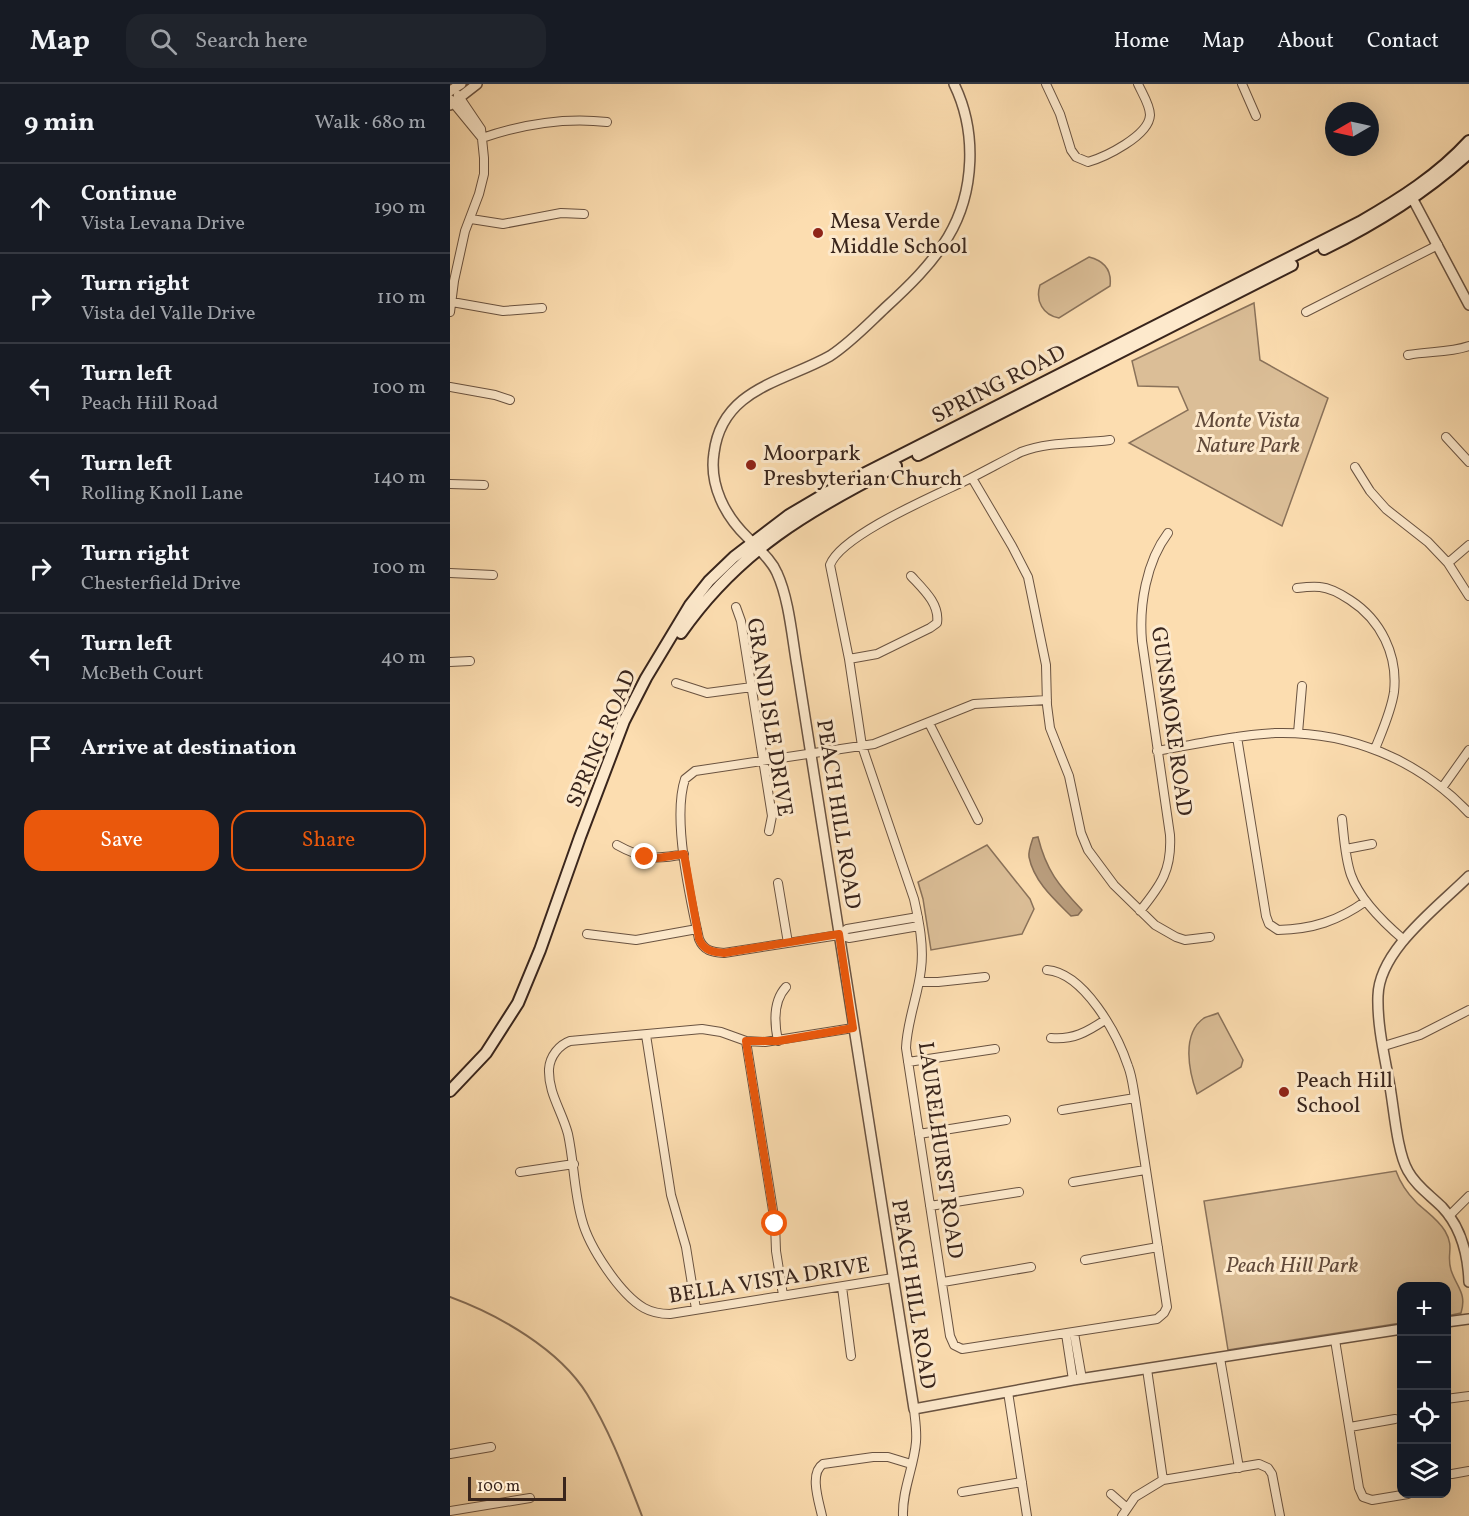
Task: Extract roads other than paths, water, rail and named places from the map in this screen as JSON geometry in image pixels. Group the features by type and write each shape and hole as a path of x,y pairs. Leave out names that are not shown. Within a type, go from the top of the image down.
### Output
{"main road":[{"name":"SPRING ROAD","path":"1411,196 1469,141"},
{"name":"SPRING ROAD","path":"450,1091 486,1053 505,1026 523,993 610,755 635,697 701,591 720,570 755,546 845,492 1356,233 1469,153"},
{"name":"SPRING ROAD","path":"450,1098 472,1078 514,1025 540,966 623,733 648,683 708,596 755,546"}],"street":[{"path":"450,312 454,280 465,231 471,219 484,174 482,138 454,95 477,84"},
{"name":"PEACH HILL ROAD","path":"954,84 965,115 970,164 961,209 942,247 926,268 851,340 828,356 762,386 746,397 732,411 718,435 713,455 719,497 733,522 772,564 781,583 797,666 914,1409 1078,1380 1397,1330"},
{"path":"1046,84 1071,150 1076,157 1088,162 1121,147 1146,125 1150,114 1138,84"},
{"path":"1242,84 1256,116"},
{"path":"482,138 556,120 607,122"},
{"path":"1411,196 1469,305"},
{"path":"471,219 503,224 561,213 584,214"},
{"path":"1306,312 1438,245"},
{"path":"452,302 503,311 542,308"},
{"path":"1408,355 1455,350 1469,346"},
{"path":"450,387 510,400"},
{"path":"1446,437 1469,462"},
{"name":"LAURELHURST ROAD","path":"1070,1333 969,1349 956,1347 950,1336 906,1048 922,956 919,922 914,899 862,746 849,659 830,571 831,562 835,556 870,529 1032,448 1068,442 1110,440"},
{"path":"1355,467 1370,491 1386,509 1428,542 1448,563 1469,596"},
{"path":"972,478 1028,577 1046,665 1051,735 1069,776 1084,842 1100,868 1155,925 1176,937 1192,940 1210,937"},
{"path":"450,484 484,485"},
{"name":"GUNSMOKE ROAD","path":"1140,911 1159,886 1169,860 1170,835 1142,641 1141,618 1158,546 1168,533"},
{"path":"1448,563 1469,545"},
{"path":"450,573 493,575"},
{"path":"849,659 877,654 937,623 938,614 931,599 911,576"},
{"path":"1297,588 1322,586 1345,596 1371,617 1385,639 1392,660 1394,689 1375,749"},
{"name":"GRAND ISLE DRIVE","path":"736,607 741,621 764,761 772,816 769,831"},
{"path":"450,662 470,661"},
{"path":"676,683 707,693 752,687"},
{"path":"1298,733 1302,686"},
{"path":"919,922 847,929 839,934 724,953 709,951 703,946 697,929 684,854 681,822 685,778 695,771 882,742 974,704 1047,700"},
{"path":"929,723 978,820"},
{"path":"1157,751 1237,737 1298,733 1333,737 1375,749 1420,772 1442,788 1469,813"},
{"path":"1237,737 1269,924 1278,930 1339,919 1366,901"},
{"path":"1442,788 1469,750"},
{"path":"1342,819 1350,872 1355,884 1366,901 1404,940"},
{"path":"1346,849 1372,844"},
{"path":"617,845 649,858 684,854"},
{"path":"1469,876 1404,940 1388,962 1380,981 1378,997 1403,1160 1417,1184 1449,1216 1461,1238 1469,1266 1469,1282"},
{"path":"778,883 788,943"},
{"path":"587,934 636,940 697,929"},
{"path":"1047,970 1058,971 1074,982 1094,1002 1125,1057 1135,1098 1166,1297 1166,1310 1161,1317 1138,1323 1070,1333 1078,1380"},
{"path":"919,982 985,977"},
{"path":"778,1041 776,1007 786,987"},
{"path":"1384,1046 1420,1035 1469,1010"},
{"path":"1051,1038 1061,1039 1081,1035 1105,1020"},
{"path":"696,1309 686,1247 671,1195 646,1035 713,1030 746,1041 778,1041 853,1028"},
{"name":"BELLA VISTA DRIVE","path":"646,1035 574,1040 565,1043 556,1051 550,1064 551,1089 567,1131 585,1232 611,1274 625,1291 642,1306 657,1313 670,1314 893,1278"},
{"path":"746,1041 775,1224 775,1244 783,1295"},
{"path":"908,1062 995,1049"},
{"path":"1062,1110 1135,1098"},
{"path":"919,1134 1006,1120"},
{"path":"520,1172 574,1164"},
{"path":"1073,1182 1145,1170"},
{"path":"930,1206 1019,1192"},
{"path":"1449,1216 1469,1196"},
{"path":"1085,1260 1158,1247"},
{"path":"943,1282 1031,1267"},
{"path":"842,1287 851,1356"},
{"path":"1451,1321 1469,1318"},
{"path":"1335,1340 1359,1488 1363,1497 1372,1500 1397,1496"},
{"path":"1220,1358 1239,1468"},
{"path":"1147,1369 1163,1480"},
{"path":"1008,1392 1027,1516"},
{"path":"1451,1398 1469,1396"},
{"path":"903,1516 903,1497 916,1444 917,1428 914,1409"},
{"path":"1350,1427 1395,1419"},
{"path":"450,1454 491,1447"},
{"path":"822,1516 815,1475 819,1467 828,1463 873,1457 888,1457 911,1464"},
{"path":"1111,1494 1125,1512 1135,1497 1163,1480 1260,1464 1268,1468 1272,1474 1280,1516"},
{"path":"1452,1474 1469,1471"},
{"path":"962,1492 1022,1482"},
{"path":"450,1511 530,1498"}],"waterway":[{"path":"450,1297 488,1313 526,1335 561,1362 587,1394 603,1424 618,1454 642,1516"}],"place":[{"name":"Mesa Verde Middle School","path":"818,233"},
{"name":"Moorpark Presbyterian Church","path":"751,465"},
{"name":"Peach Hill School","path":"1284,1092"}],"park label":[{"name":"Monte Vista Nature Park","path":"1248,432"},
{"name":"Peach Hill Park","path":"1292,1264"}]}
